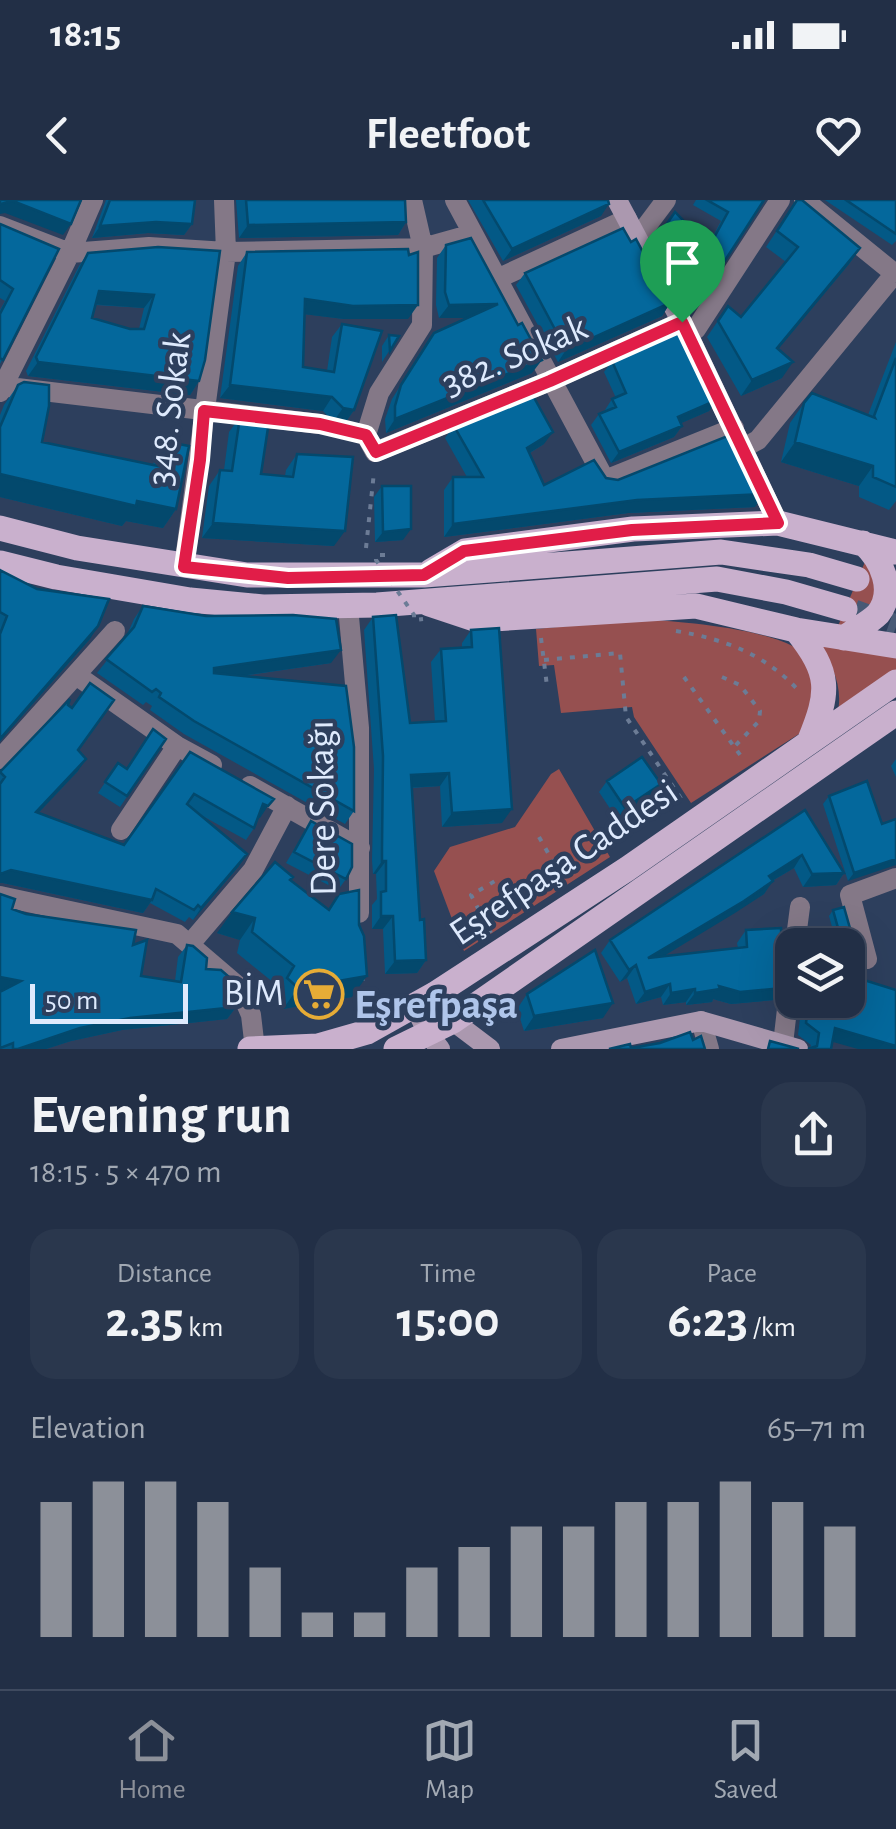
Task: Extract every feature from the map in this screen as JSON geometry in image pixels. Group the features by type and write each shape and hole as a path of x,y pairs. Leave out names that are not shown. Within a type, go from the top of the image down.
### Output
{"main road":[{"path":"626,218 778,523"},
{"path":"424,575 464,551 632,530 778,523 896,552"},
{"path":"0,528 77,548 184,567 288,578 424,575 721,552 808,565 857,579"},
{"path":"844,638 880,613 887,598 887,579 878,557 863,543"},
{"path":"0,563 56,578 190,600 263,607 421,610 477,620 696,606 796,630 896,646"},
{"path":"421,610 717,579 786,592 845,609"},
{"path":"796,630 818,658 825,690 810,742"},
{"name":"Eşrefpaşa Caddesi","path":"252,1049 318,1046 367,1032 627,869 896,682"},
{"name":"Eşrefpaşa Caddesi","path":"396,1049 432,1044 453,1021 885,728 896,712"},
{"path":"424,999 490,1049"},
{"path":"424,999 432,1044"},
{"path":"561,1049 701,1021 791,1046"}],"street":[{"path":"93,200 70,254 1,388 320,424"},
{"name":"348. Sokak","path":"184,567 226,252 224,200"},
{"path":"376,452 366,435 379,393 422,325 423,248 412,200"},
{"path":"455,200 605,480 738,438 758,440 895,272 804,200"},
{"path":"499,278 626,218 646,228 666,200"},
{"name":"382. Sokak","path":"376,452 684,328 696,329 780,200"},
{"path":"0,226 70,254 149,247 226,252 423,248 473,234"},
{"name":"Dere Sokağı","path":"348,606 359,728 358,947"},
{"path":"0,759 115,631"},
{"path":"76,674 177,746 360,848"},
{"path":"121,830 177,746"},
{"path":"190,944 253,870 287,806"},
{"path":"867,959 850,895 896,878"},
{"path":"0,896 177,934 240,987 247,1000 252,1049"},
{"path":"797,928 800,907"},
{"path":"791,1018 791,1046"},
{"path":"701,1021 709,1049"}],"path":[{"path":"366,548 376,452"},
{"path":"385,555 376,555 376,560 414,614 414,620 421,610"},
{"path":"668,630 705,636 752,652 780,670 800,691 803,701"},
{"path":"540,634 547,686"},
{"path":"544,660 620,653 626,717 690,811"},
{"path":"684,676 751,770"},
{"path":"722,677 740,685 760,711 759,721 734,747"},
{"path":"539,837 571,893"},
{"path":"484,919 508,906 514,887 554,864"},
{"path":"496,942 471,895 496,881 514,887"},
{"name":"Dere Sokağı","path":"358,947 366,1010"}],"shaded area":[{"path":"867,557 882,598 859,620 838,626"},
{"path":"642,619 710,625 790,645 807,656 816,670 813,725 691,803 634,717 632,707 561,713 554,665 539,666 536,629"},
{"path":"818,641 896,655 896,674 837,717 836,678"},
{"path":"559,769 610,857 464,951 434,871 450,847 515,827 551,774"}],"building":[{"path":"0,200 81,200 71,224 13,201 0,204"},
{"path":"110,200 195,200 192,224 100,226"},
{"path":"246,200 405,200 406,222 248,225"},
{"path":"483,200 608,200 609,204 512,249"},
{"path":"707,200 764,200 704,293 666,225 675,212 709,247 728,212"},
{"path":"797,200 802,200 860,248 777,348 793,362 752,380 718,321 728,306 741,317 798,247 777,231"},
{"path":"846,200 896,200 896,234"},
{"path":"0,224 59,249 3,360 0,314 13,289 0,280"},
{"path":"623,228 631,242 636,239 670,303 566,350 525,273"},
{"path":"471,238 518,325 522,323 542,360 395,419 401,385 434,333 498,304 449,305 445,292 446,245"},
{"path":"158,247 220,251 199,381 38,362 36,357 88,253","holes":["99,291 154,295 144,329 92,318"]},
{"path":"408,249 409,255 418,252 418,305 353,306 305,299 303,367 334,372 342,324 382,331 354,410 343,408 332,397 230,385 247,252"},
{"path":"683,329 717,400 678,417 682,426 619,452 599,414 616,407 612,399 626,393 612,361"},
{"path":"389,335 399,336 390,351"},
{"path":"896,358 896,487 873,477 873,466 795,442 804,403 812,393 875,418"},
{"path":"18,385 49,385 42,442 163,467 168,442 189,446 176,509 137,501 136,506 0,474 0,427"},
{"path":"532,394 553,432 527,448 544,485 594,460 606,478 618,480 735,433 764,494 637,500 453,524 453,477 483,477 454,426"},
{"path":"240,417 269,421 261,474 293,477 297,454 353,457 345,531 213,523 220,470 232,471"},
{"path":"382,486 411,486 411,529 383,532"},
{"path":"0,570 37,589 109,599 98,626 0,739 0,634 7,616 0,612"},
{"path":"143,606 206,616 293,615 336,619 341,650 214,668 214,673 346,686 354,747 354,811 194,721 159,697 161,693 156,689 152,692 106,659 134,627"},
{"path":"396,615 410,723 446,721 441,649 472,647 471,630 499,628 512,809 452,813 449,773 411,775 426,960 395,961 393,916 381,916 386,861 382,861 383,756 373,617"},
{"path":"90,683 114,700 78,750 86,759 36,812 124,845 190,752 274,799 268,806 263,804 254,828 194,794 187,804 247,854 201,908 198,905 194,910 156,889 152,900 11,870 0,874 0,784 5,777 0,772 70,699 68,705 72,708"},
{"path":"153,729 166,739 127,796 105,782 118,763 127,769"},
{"path":"642,757 661,784 625,808 607,781"},
{"path":"867,781 882,824 896,819 896,859 854,873 829,796"},
{"path":"805,810 844,873 812,874 802,855 769,876 773,881 744,901 648,958 747,947 746,930 775,928 775,989 740,992 719,986 720,989 695,993 695,989 671,993 670,984 645,992 636,965 629,970 610,940"},
{"path":"311,821 352,844 352,867 346,879 294,852"},
{"path":"275,862 293,877 290,880 329,910 339,894 359,890 359,925 364,936 367,976 298,988 287,978 294,966 252,932 255,918 232,912"},
{"path":"0,894 15,899 12,909 26,914 136,930 133,945 147,940 141,976 181,982 187,945 193,946 207,958 206,969 221,970 236,983 236,1007 130,1018 80,1028 18,1049 13,1049 13,1043 0,1048 0,992 21,981 0,977"},
{"path":"844,907 850,928 838,928 833,910"},
{"path":"595,950 613,1003 534,1016 527,994"},
{"path":"865,980 896,990 896,1046 835,1028 831,1049 808,1049 817,1046 819,1033 806,1023 807,1018 865,1018"},
{"path":"690,1032 693,1040 701,1036 705,1049 609,1049 660,1043"},
{"path":"770,1041 799,1049 768,1049"}],"tunnel":[{"path":"854,612 896,627"}],"place":[{"name":"BİM","path":"319,994"}],"district":[{"name":"Eşrefpaşa","path":"436,1005"}],"route":[{"path":"682,322 778,523 632,530 464,551 424,575 288,578 184,567 204,411 320,424 366,435 376,452 682,322"}]}
